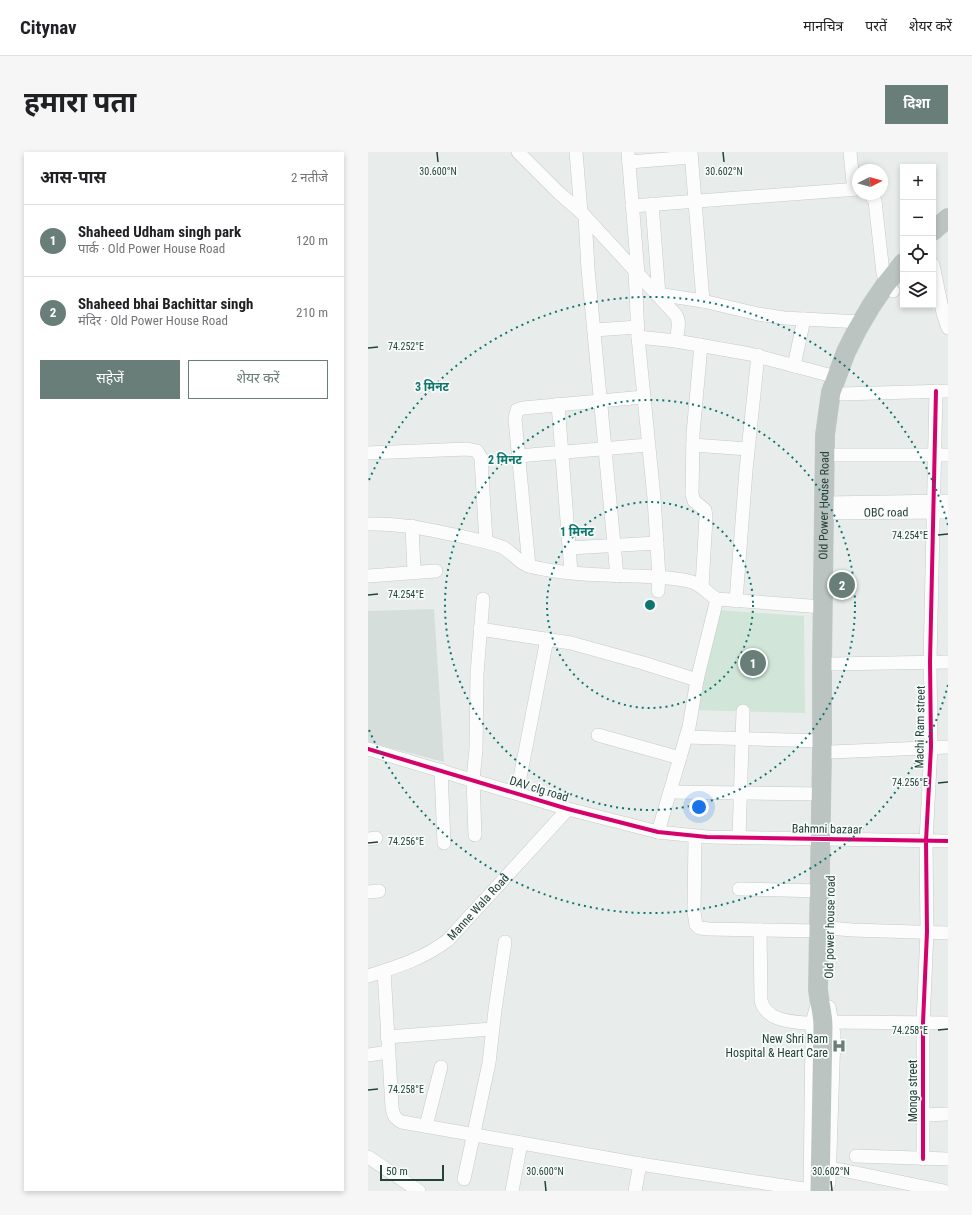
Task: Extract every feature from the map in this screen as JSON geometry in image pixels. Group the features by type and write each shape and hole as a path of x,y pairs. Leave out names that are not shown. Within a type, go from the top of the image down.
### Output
{"highway":[{"path":"936,228 948,218"},
{"path":"936,242 948,232"},
{"name":"Old Power House Road","path":"826,839 822,794 827,746 832,664 830,508 825,434 831,392 838,386 894,284 900,270"},
{"name":"Old Power House Road","path":"826,839 827,746 823,607 838,386 846,352 861,322 894,284"},
{"name":"Old power house road","path":"813,1191 823,1016 828,989 820,891 826,839"},
{"name":"Old power house road","path":"824,929 826,839"}],"street":[{"path":"518,152 583,214 678,317 679,324 676,341"},
{"path":"576,152 617,576"},
{"path":"850,152 852,172"},
{"path":"658,591 659,577 654,498 638,332 629,157 691,155 703,301"},
{"path":"632,206 695,200 852,190"},
{"path":"874,200 881,262 894,284"},
{"path":"652,204 658,295"},
{"path":"934,272 943,313 948,328"},
{"path":"658,295 703,301 758,314 804,319 861,322"},
{"path":"794,366 804,319"},
{"path":"594,330 638,332 676,341 758,356 794,366 838,386 942,391"},
{"path":"701,345 693,445 693,498 696,503 705,510 706,518 702,586"},
{"path":"736,601 748,449 758,356"},
{"name":"Machi Ram street","path":"927,932 926,841 931,747 930,662 935,455 942,391"},
{"path":"529,566 515,418 517,410 558,404 644,397"},
{"path":"558,404 571,572"},
{"path":"518,456 648,445"},
{"path":"693,445 748,449"},
{"path":"368,453 467,449 478,450 481,458 486,542"},
{"path":"834,456 948,455"},
{"name":"OBC road","path":"934,507 948,501"},
{"name":"OBC road","path":"830,508 934,507 948,512"},
{"path":"368,524 412,526 486,542 508,550 522,563 529,566 571,572 617,576 659,577 692,582 702,586 717,599 823,607"},
{"path":"412,526 414,572"},
{"path":"569,548 657,543"},
{"path":"368,576 436,570"},
{"path":"475,835 473,780 476,749 476,674 483,599"},
{"path":"658,832 686,737 692,713 697,680 717,599"},
{"path":"480,629 571,643 697,680"},
{"path":"517,793 547,640"},
{"path":"832,664 948,662"},
{"path":"739,838 743,711"},
{"path":"598,735 680,758"},
{"path":"686,737 742,738 827,746 948,747"},
{"name":"DAV clg road","path":"368,749 568,809 658,832 701,837"},
{"path":"441,770 444,843"},
{"path":"670,792 822,794"},
{"name":"Manne Wala Road","path":"368,976 423,956 436,950 448,940 568,809"},
{"path":"701,837 694,912 696,925 700,928 760,930 824,929 948,933"},
{"name":"Bahmni bazaar","path":"701,837 948,841"},
{"path":"739,889 820,891"},
{"path":"760,930 761,1001 763,1008 768,1014 774,1017 782,1020 823,1016 923,1023 948,1023"},
{"name":"Monga street","path":"923,1159 923,1023 927,932"},
{"path":"464,1179 489,1063 492,1029 505,942"},
{"path":"384,971 392,1107 394,1117 397,1120 640,1164 813,1191"},
{"path":"823,1016 834,1035 829,1191"},
{"path":"387,1037 492,1029"},
{"path":"368,1055 388,1052"},
{"path":"426,1126 441,1067"},
{"path":"923,1115 948,1114"},
{"path":"512,1191 521,1143"},
{"path":"856,1156 948,1160"},
{"path":"368,1157 419,1191"},
{"path":"635,1191 640,1164"},
{"path":"830,1169 842,1170 895,1186 944,1191"}],"shaded area":[{"path":"434,609 444,762 368,742 368,611"}],"green space":[{"path":"718,610 804,616 805,713 688,710"}],"cycle path":[{"path":"923,1159 923,1023 927,932 926,841 931,747 930,662 936,391"},
{"path":"368,749 568,809 658,832 707,837 948,841"}],"place":[{"name":"Shaheed bhai Bachittar singh","path":"842,585"},
{"name":"Shaheed Udham singh park","path":"753,663"},
{"name":"New Shri Ram Hospital & Heart Care","path":"839,1046"}]}
